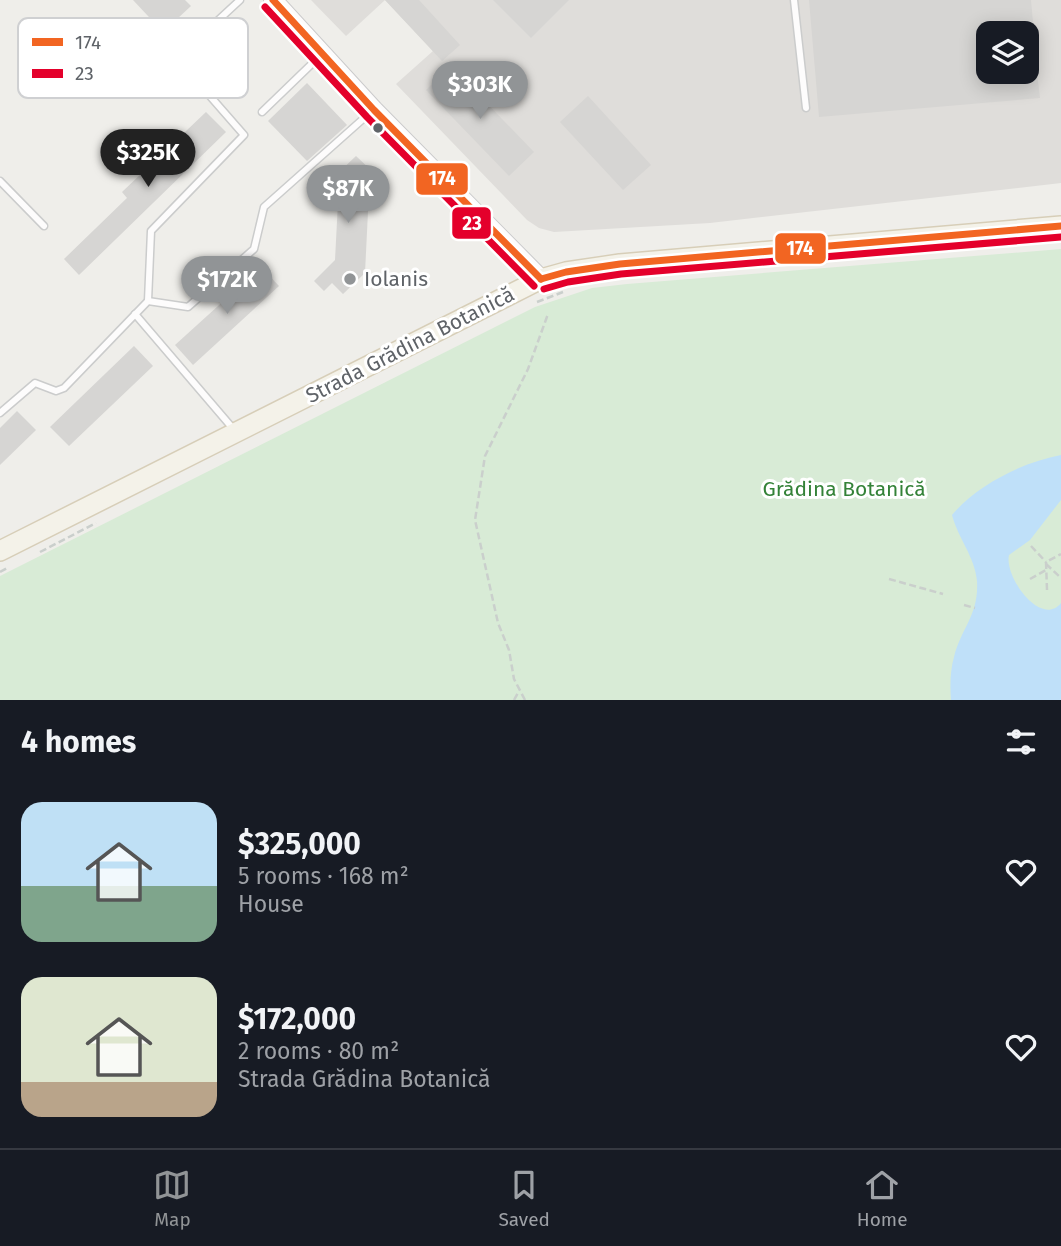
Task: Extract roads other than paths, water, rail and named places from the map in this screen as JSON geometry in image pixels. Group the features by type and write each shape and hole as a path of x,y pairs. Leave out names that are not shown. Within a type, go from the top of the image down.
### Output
{"main road":[{"path":"273,0 374,110 541,279"},
{"name":"Strada Grădina Botanică","path":"6,559 237,432 541,279 566,272 620,264 1061,226"}],"lane":[{"path":"221,18 240,0"},
{"path":"794,0 806,108"},
{"path":"262,111 323,54"},
{"path":"0,413 35,383 56,391 64,388 148,301 151,231 244,135 212,98"},
{"path":"148,301 188,307 254,249 264,206 374,110"},
{"path":"0,181 44,226"},
{"path":"135,314 237,432"}],"water":[{"path":"1061,455 1061,500 1030,540 1009,555 1009,564 1018,586 1034,605 1053,609 1061,603 1061,700 951,700 953,662 977,593 976,572 952,515 974,494 1002,476 1031,463"}],"place":[{"name":"Iolanis","path":"350,279"}],"park label":[{"name":"Grădina Botanică","path":"844,489"}]}
